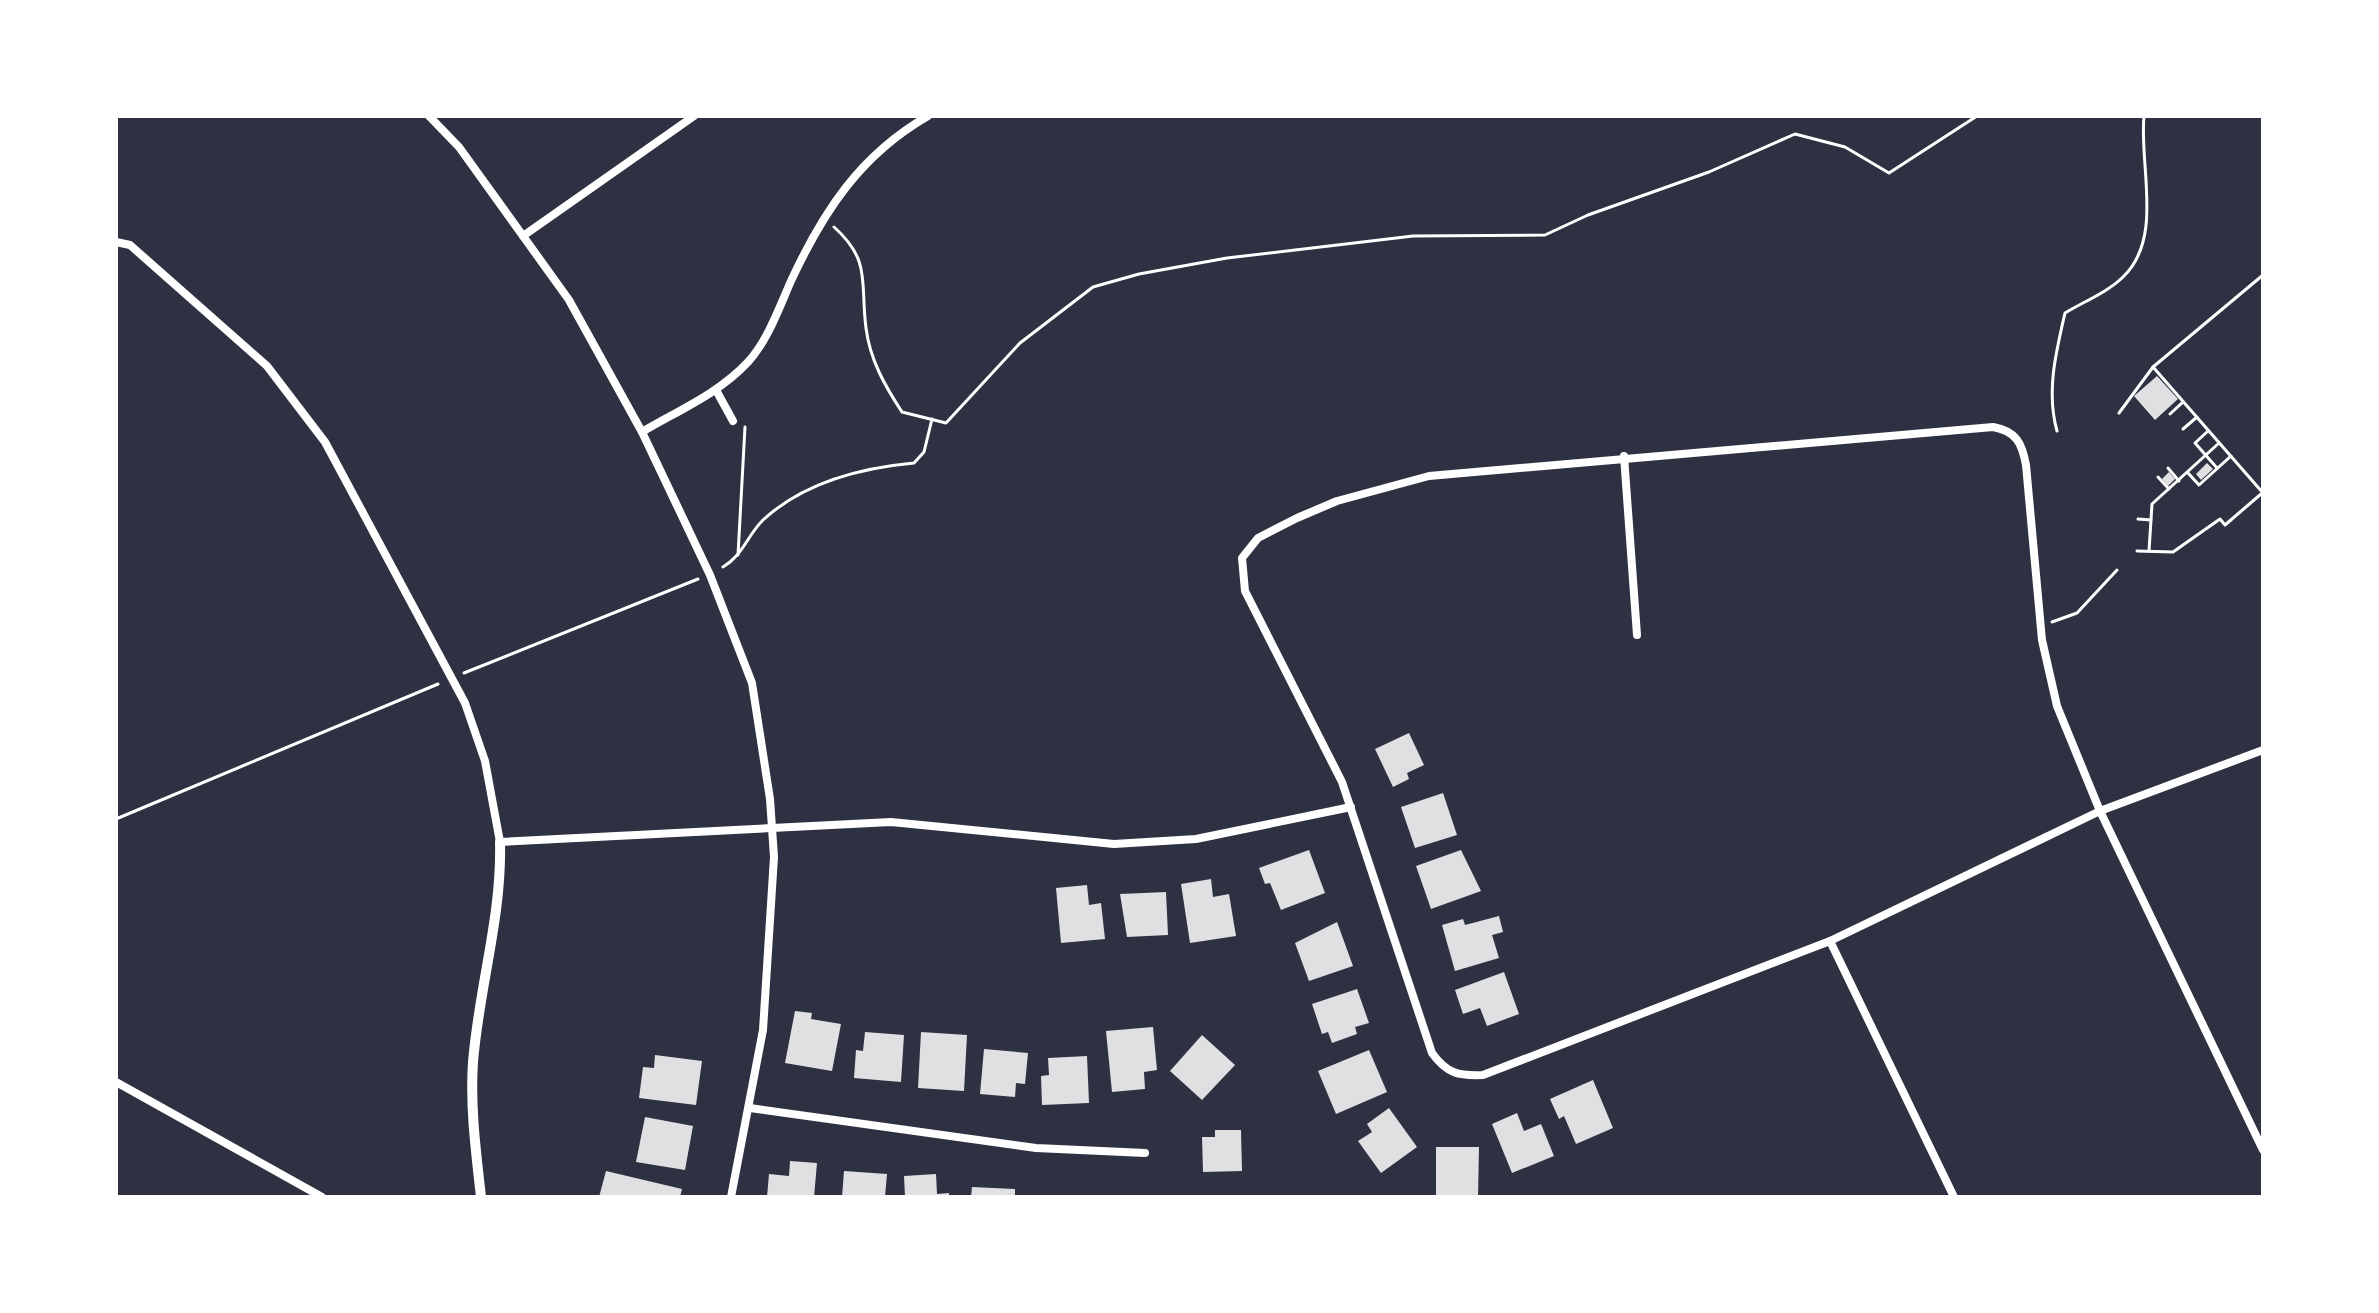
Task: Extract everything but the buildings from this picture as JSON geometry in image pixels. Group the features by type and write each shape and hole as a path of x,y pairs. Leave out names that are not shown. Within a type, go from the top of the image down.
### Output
{"street":[{"path":"429,116 459,147 569,300 642,432 710,575 752,683 774,828 763,1030 731,1197"},
{"path":"523,236 694,116"},
{"path":"642,432 716,390 750,360 824,218 849,179 907,128 928,116"},
{"path":"116,242 130,245 267,366 325,442 465,703 485,761 500,842 499,904 473,1059 472,1098 481,1197"},
{"path":"716,390 733,421"},
{"path":"2263,750 2100,811 1830,941 1483,1075 1457,1076 1440,1064 1432,1053 1351,807 1321,735 1245,591 1242,558 1258,538 1297,518 1382,487 1429,476 1624,456 1993,427 2018,439 2026,465 2048,675 2057,706 2100,811 2263,1150"},
{"path":"1624,456 1637,635"},
{"path":"500,842 891,822 1114,844 1196,839 1351,807"},
{"path":"1830,941 1954,1197"},
{"path":"116,1082 322,1197"},
{"path":"750,1108 1036,1148 1145,1153"}],"path":[{"path":"824,218 853,244 865,282 866,328 878,375 902,412 946,423 1020,343 1093,287 1139,274 1227,258 1413,236 1545,235 1588,215 1709,172 1795,134 1845,147 1889,173 1977,116"},
{"path":"2057,431 2051,410 2055,357 2065,313 2123,277 2139,254 2146,223 2144,116"},
{"path":"2119,413 2153,367 2263,275"},
{"path":"2137,551 2173,552 2220,519 2225,525 2263,493 2153,367"},
{"path":"2170,414 2183,402"},
{"path":"2183,429 2197,417"},
{"path":"116,819 451,678 710,575 738,559 762,521 802,494 827,481 875,466 914,463 924,452 932,419"},
{"path":"733,421 745,423 738,559"},
{"path":"2208,431 2195,443 2218,468"},
{"path":"2149,551 2152,504 2219,443"},
{"path":"2188,473 2199,485 2231,456"},
{"path":"2168,468 2179,481"},
{"path":"2158,477 2169,489"},
{"path":"2138,519 2151,520"},
{"path":"2041,624 2077,613 2117,570"}]}
